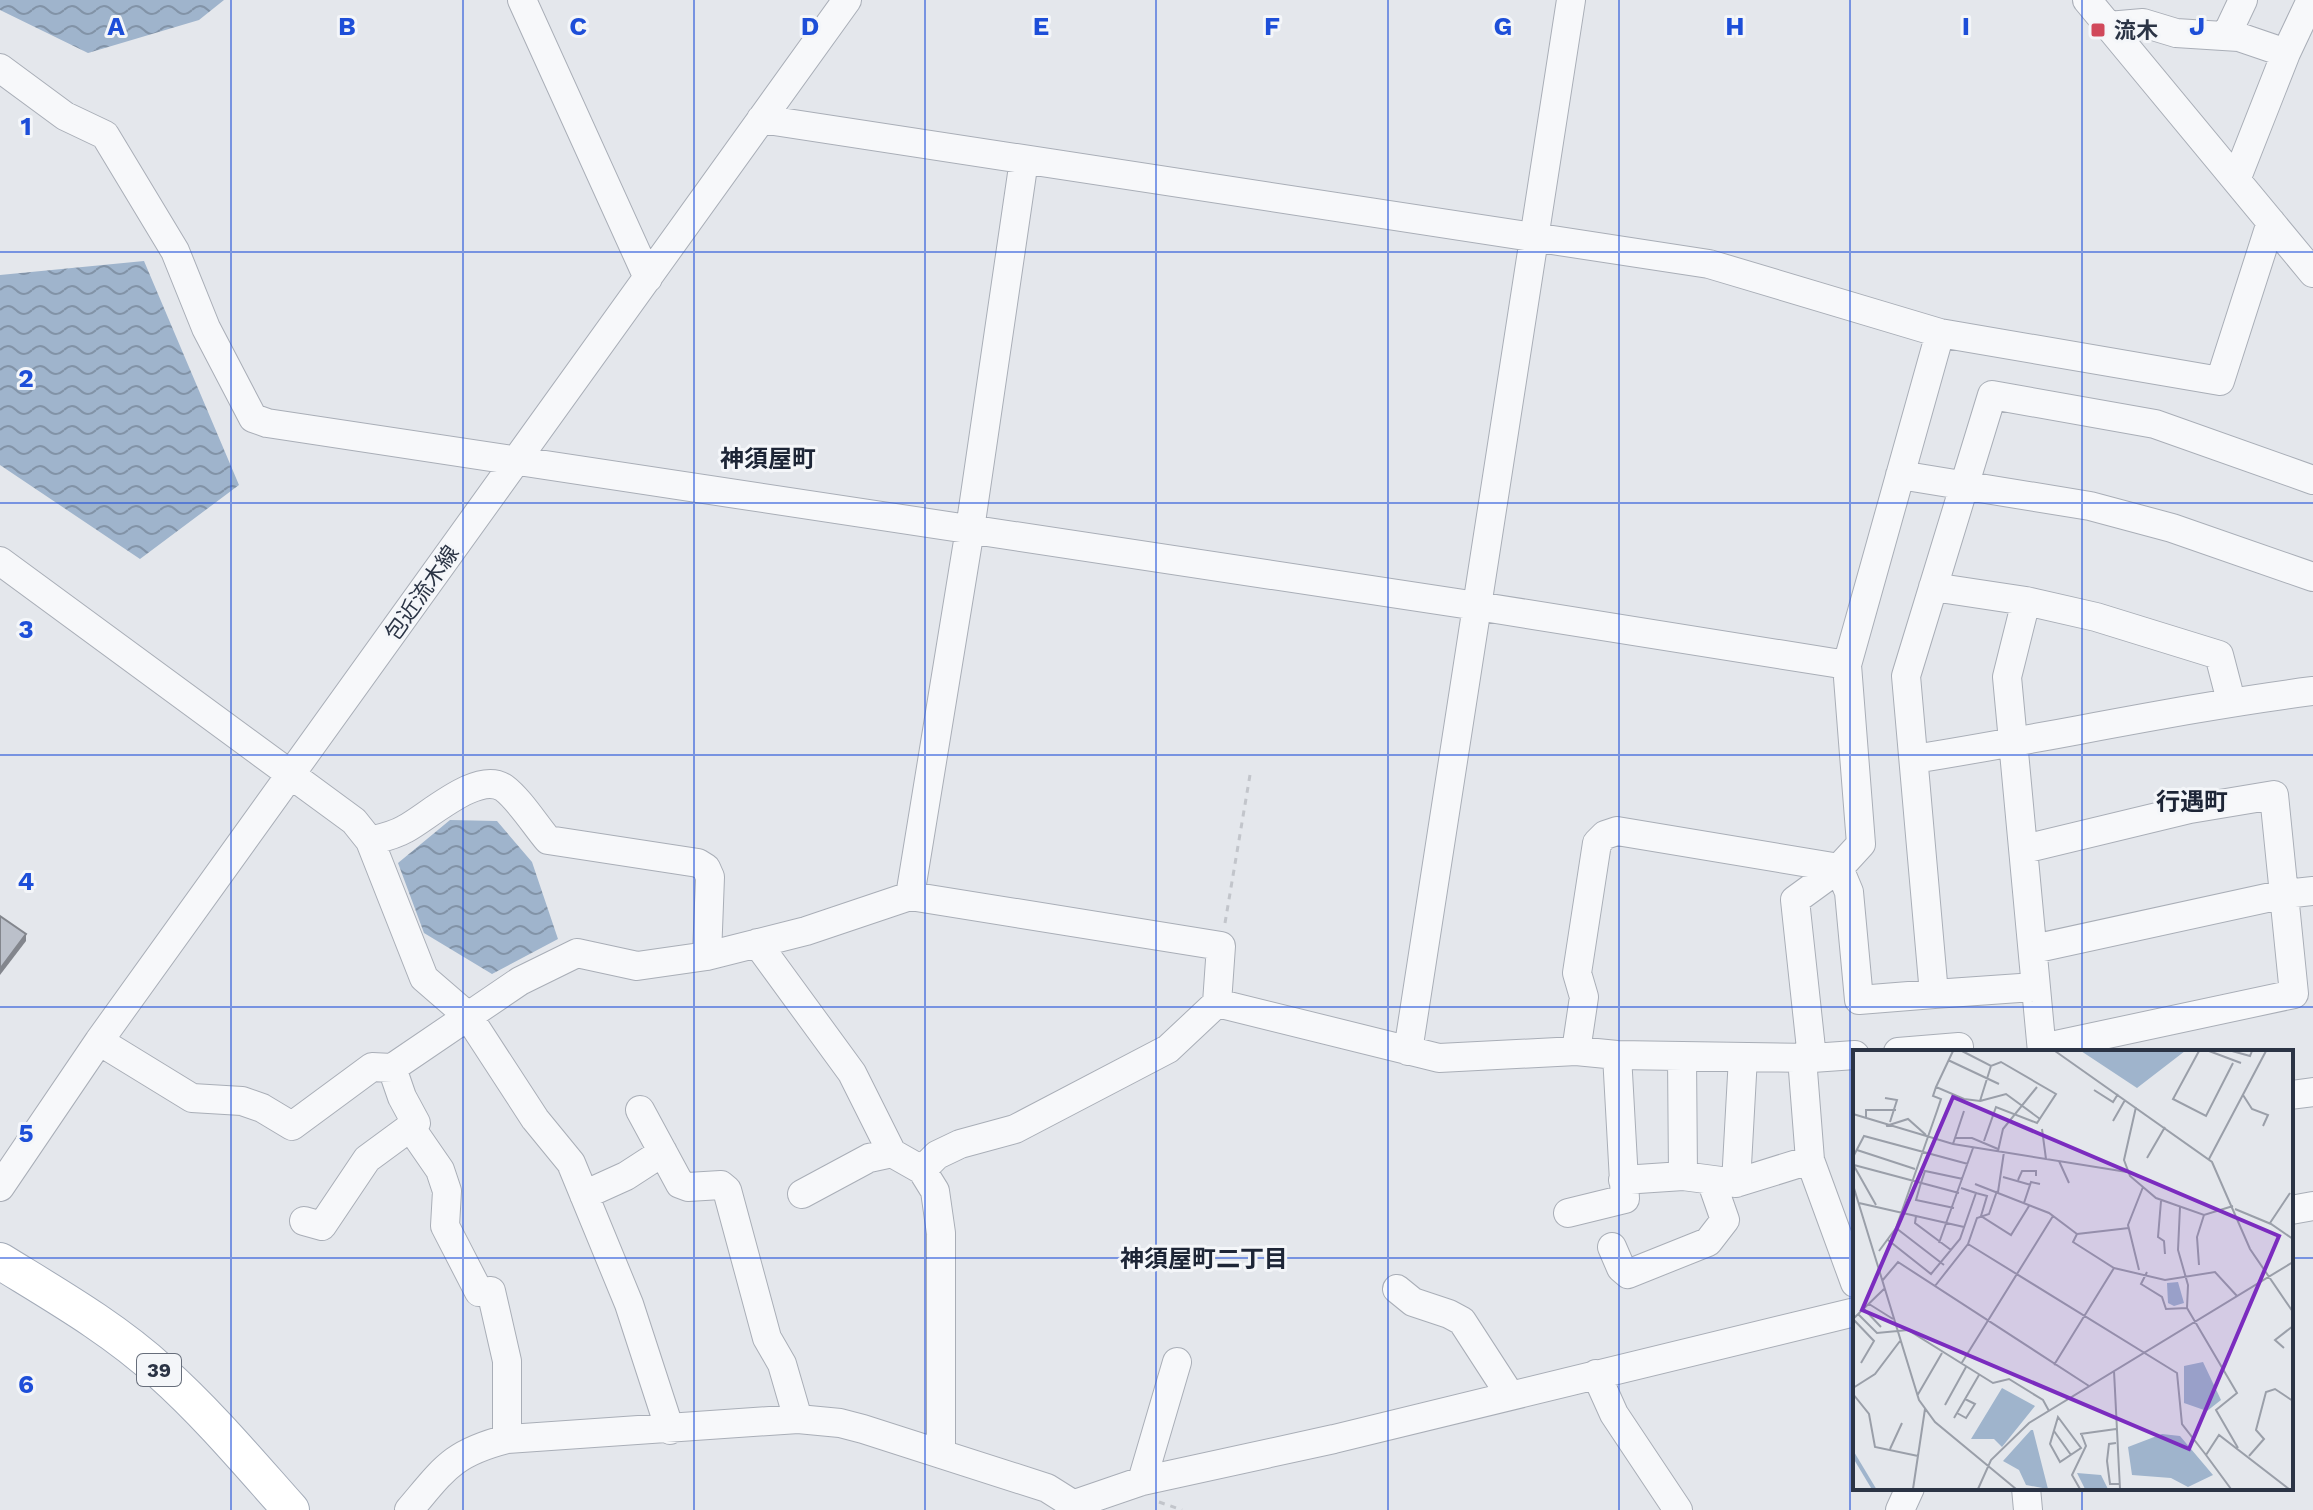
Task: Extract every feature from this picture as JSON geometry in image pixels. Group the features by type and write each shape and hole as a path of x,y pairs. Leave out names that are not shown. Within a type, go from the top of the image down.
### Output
{"main road":[{"name":"39","path":"0,1261 100,1325 161,1371 291,1510"}],"street":[{"path":"522,0 648,278"},
{"name":"包近流木線","path":"0,1187 99,1041 847,0"},
{"path":"1408,1051 1571,0"},
{"path":"2087,0 2313,273"},
{"path":"2226,36 2243,0"},
{"path":"2236,180 2286,53 2301,3"},
{"path":"2108,26 2143,23 2176,33 2239,37 2286,53"},
{"path":"0,68 65,116 105,135 175,251 206,328 253,418 267,423 1847,665"},
{"path":"761,119 1709,264 1940,333 2220,381 2271,222"},
{"path":"910,896 970,529 1024,160"},
{"path":"1853,1278 1810,1160 1807,1058 1795,900 1839,868 1861,844 1847,665 1940,333"},
{"path":"1934,994 1906,676 1992,395 2155,424 2313,480"},
{"path":"1900,475 2104,509 2172,528 2313,577"},
{"path":"0,561 292,774 354,821 370,841 424,978 468,1016 535,1119 571,1163 629,1304 670,1430"},
{"path":"1933,587 2026,601 2096,617 2219,655 2231,701"},
{"path":"2024,849 2190,809 2274,795 2299,892 2294,994 2042,1050 2007,677 2026,601"},
{"path":"1914,759 2015,743 2231,701 2313,691"},
{"path":"370,841 404,831 457,795 475,787 494,784 505,789 548,840 698,863 706,868 710,877 707,956"},
{"path":"1576,1051 1584,997 1577,973 1597,843 1605,835 1617,831 1839,868"},
{"path":"1839,868 1849,892 1859,1000 2035,987"},
{"path":"2033,949 2299,892"},
{"path":"99,1041 192,1098 242,1101 262,1108 292,1126 372,1067 392,1068 520,981 577,953 637,966 707,956 806,931 910,896 1221,946 1217,1003 1168,1049 1015,1129 960,1144 937,1155 922,1170"},
{"path":"757,943 852,1073 892,1153 922,1170 935,1191 941,1233 941,1454"},
{"path":"1217,1003 1439,1058 1576,1051 1617,1055 1807,1058 1853,1055"},
{"path":"1922,1050 1959,1047"},
{"path":"1568,1213 1625,1199 1617,1055"},
{"path":"1682,1056 1683,1176"},
{"path":"1612,1247 1621,1268 1628,1274 1708,1242 1725,1220 1724,1181 1743,1057"},
{"path":"304,1221 322,1226 367,1159 416,1123 402,1097 392,1068"},
{"path":"2293,1095 2313,1092"},
{"path":"640,1110 680,1184 688,1187 721,1185 727,1190 767,1338 782,1364 798,1419"},
{"path":"411,1128 440,1170 447,1191 445,1226 479,1292 491,1291 507,1361 507,1439"},
{"path":"584,1195 626,1176 663,1152"},
{"path":"802,1194 869,1158 892,1153"},
{"path":"1623,1180 1683,1176 1724,1181 1810,1160"},
{"path":"2293,1210 2313,1206"},
{"path":"1397,1289 1413,1302 1462,1321 1510,1395"},
{"path":"409,1510 456,1458 476,1447 507,1439 798,1419 840,1423 941,1454 1047,1488 1079,1507 1142,1481 1334,1439 1853,1312"},
{"path":"1142,1481 1177,1362"},
{"path":"1596,1374 1614,1414 1678,1510"},
{"path":"1900,1510 1909,1490"},
{"path":"2026,1490 2028,1510"}],"path":[{"path":"1221,946 1250,775"}],"water":[{"path":"0,0 224,0 199,20 88,53 0,10"},
{"path":"144,261 239,485 140,559 0,465 0,275"},
{"path":"450,820 497,821 532,862 558,939 492,974 424,933 398,863"}],"building":[{"path":"0,916 26,934 0,969"}],"place":[{"name":"流木","path":"2098,30"}],"district":[{"name":"神須屋町","path":"768,459"},
{"name":"行遇町","path":"2192,802"},
{"name":"神須屋町二丁目","path":"1204,1259"}]}
